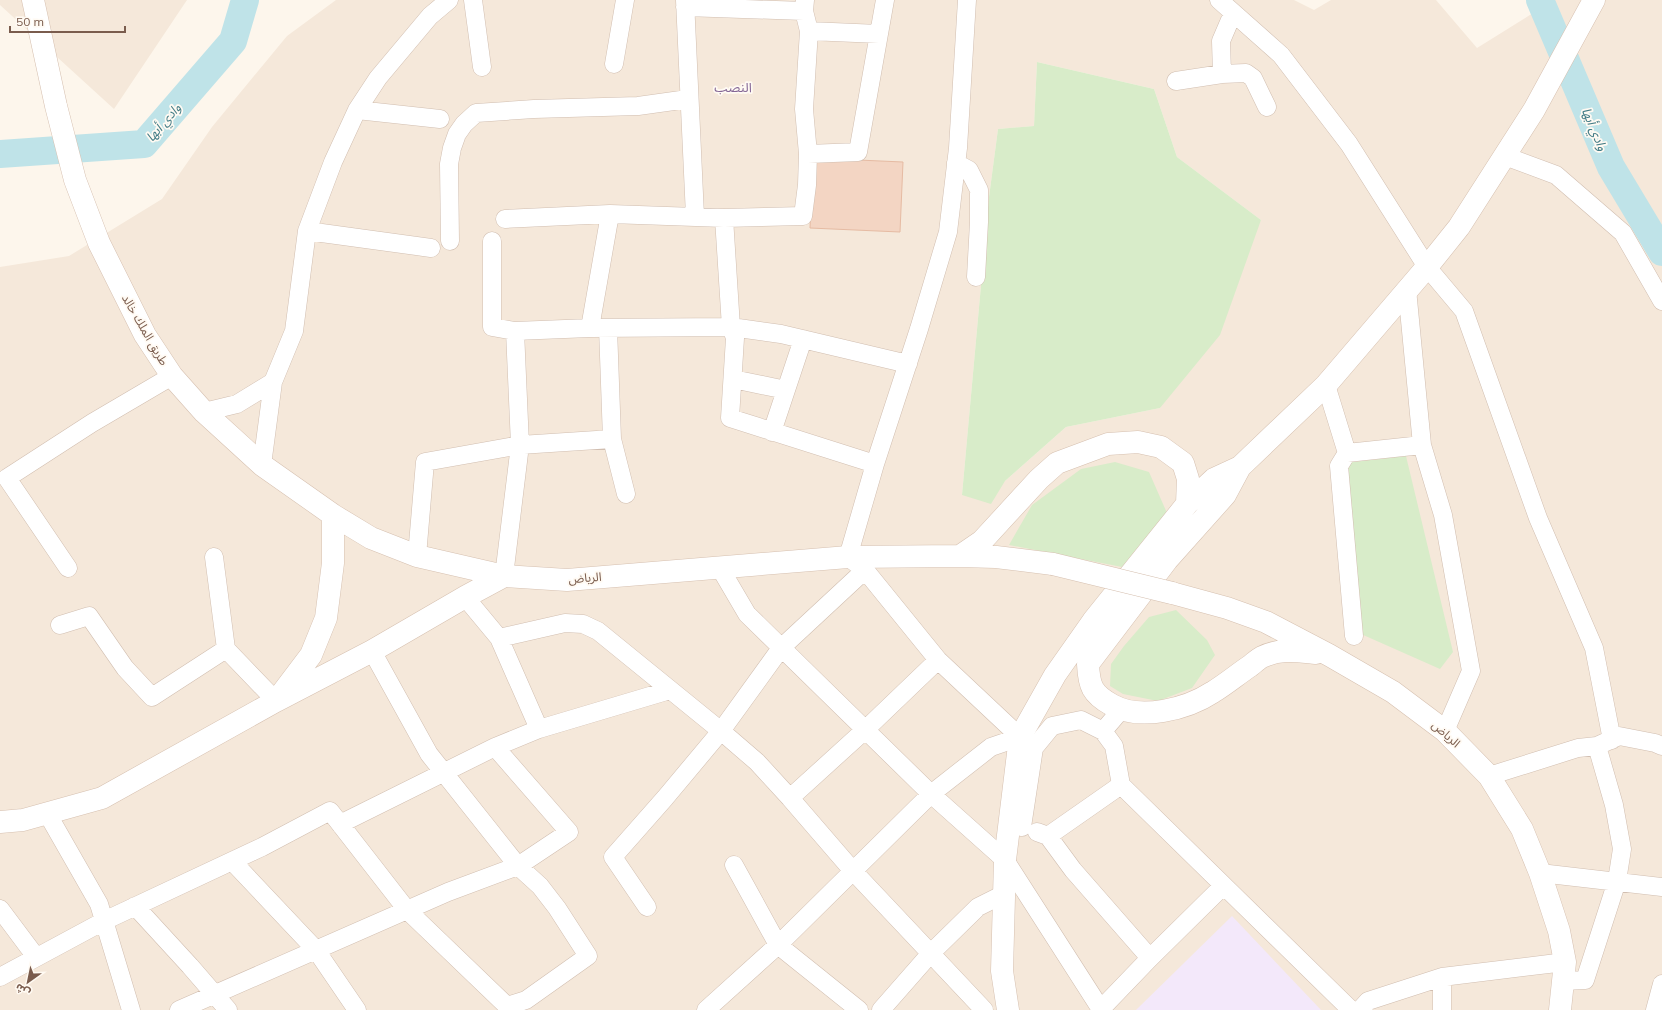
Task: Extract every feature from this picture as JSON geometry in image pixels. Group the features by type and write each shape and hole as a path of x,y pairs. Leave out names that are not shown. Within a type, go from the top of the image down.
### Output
{"street":[{"name":"طريق الملك خالد","path":"33,0 56,106 75,180 99,243 145,336 172,376 204,412 262,465 333,515"},
{"path":"262,465 273,382 294,331 307,231 333,162 358,110 378,78 430,16 449,0"},
{"path":"473,0 482,67"},
{"path":"614,64 625,0"},
{"path":"808,154 858,152 885,0"},
{"path":"967,0 956,163 948,232 908,364 875,464 848,557 865,570 938,660 1020,737"},
{"path":"1219,0 1281,55 1349,144 1427,267 1464,311 1538,518 1594,648 1604,743 1622,849 1617,880 1585,980 1564,972 1442,977 1368,1001 1360,1010"},
{"path":"1329,655 1289,650 1262,657 1212,693 1185,706 1156,712 1136,713 1121,710 1099,698 1089,681 1088,664 1167,560 1225,494 1240,467 1326,385 1427,267 1459,227 1534,110 1594,0"},
{"path":"505,219 610,214 724,218 803,216 807,185 808,154 804,109 809,31 804,5 685,4 688,99 695,216"},
{"path":"1222,74 1221,41 1234,13"},
{"path":"809,31 879,34"},
{"path":"1176,81 1222,74 1246,74 1252,78 1267,107"},
{"path":"450,241 449,164 452,148 457,134 464,124 476,113 638,106 688,99"},
{"path":"358,110 440,119"},
{"path":"1505,156 1556,175 1624,234 1662,301"},
{"path":"956,163 969,170 979,190 976,277"},
{"path":"590,328 610,214"},
{"path":"724,218 731,327 735,338 730,418 875,464"},
{"path":"307,231 431,248"},
{"path":"492,241 492,327 515,331 590,328 731,327 781,334 908,364"},
{"path":"1407,289 1422,445 1443,515 1471,671 1445,731"},
{"path":"608,328 612,439 626,494"},
{"path":"0,822 23,820 47,812 102,798 276,701 372,651 504,576 520,445 515,331"},
{"path":"772,432 803,339"},
{"path":"68,568 7,478 92,423 172,376"},
{"path":"732,379 786,390"},
{"path":"204,412 237,404 273,382"},
{"path":"1326,385 1347,453 1339,466 1354,636"},
{"path":"417,556 425,462 520,445 612,439"},
{"path":"960,556 982,541 1039,479 1057,463 1108,444 1138,442 1160,447 1184,463 1188,479 1187,504"},
{"path":"1347,453 1422,445"},
{"path":"1015,829 1020,737 1055,675 1093,621 1187,504 1214,478 1240,467"},
{"path":"276,701 310,656 326,618 333,563 333,515"},
{"name":"الرياض","path":"333,515 371,538 417,556 504,576 567,580 848,557 996,557 1053,564 1172,593 1227,608 1266,622 1329,655 1393,692 1445,731 1489,776 1522,829 1540,873 1559,931 1564,972 1560,1010"},
{"path":"214,557 226,649 276,701"},
{"path":"720,568 747,614 931,794 1005,860 1100,1009 1223,886"},
{"path":"648,907 613,857 721,731 781,648 865,570"},
{"path":"465,597 499,638 539,729"},
{"path":"60,625 89,616 125,668 152,697 226,649"},
{"path":"499,638 565,623 583,624 598,631 757,762 853,871 984,1010"},
{"path":"0,977 104,921 262,847 330,811 408,910 507,1006 526,1000 588,956 540,886 518,866 429,754 372,651"},
{"path":"790,798 866,729 938,660"},
{"path":"340,824 495,747 539,729 670,690"},
{"path":"1103,731 1121,710"},
{"path":"1008,1010 1002,971 1005,860 1015,829 1034,748 1052,726 1081,720 1103,731 1114,746 1121,785 1351,1010"},
{"path":"1489,776 1578,748 1604,743 1620,736 1655,743 1662,746"},
{"path":"717,1006 931,794 991,747 1020,737"},
{"path":"179,1010 448,892 518,866 569,832 495,747"},
{"path":"1048,836 1121,785"},
{"path":"47,812 99,904 131,1010"},
{"path":"1015,829 1048,836 1073,870 1150,958"},
{"path":"232,861 316,950 358,1010"},
{"path":"734,865 778,945 859,1010"},
{"path":"1540,873 1617,880 1662,887"},
{"path":"881,1010 931,954 978,908 1004,894"},
{"path":"135,906 228,1010"},
{"path":"0,909 36,957"},
{"path":"1442,977 1442,1010"},
{"path":"1655,1010 1662,984"}],"shaded area":[{"path":"0,0 187,0 114,109 0,5"},
{"path":"336,0 1294,0 1314,10 1331,0 1436,0 1477,48 1533,13 1527,0 1662,0 1662,1010 0,1010 0,267 69,256 162,199 212,127 287,36","holes":["1037,62 1154,89 1177,157 1261,220 1160,408 1066,427 1005,481 962,495 989,197 998,129 1034,126"]},
{"path":"1232,916 1321,1010 1136,1010"}],"green space":[{"path":"1037,62 1154,89 1177,157 1261,220 1220,335 1160,408 1066,427 1005,481 991,504 962,495 989,197 998,129 1034,126"},
{"path":"1406,456 1453,652 1440,669 1361,634 1345,463"},
{"path":"1115,462 1149,472 1167,513 1122,567 1009,545 1032,505 1081,469"},
{"path":"1176,610 1207,640 1215,655 1192,688 1158,701 1123,694 1110,686 1111,664 1124,646 1149,617"}],"building":[{"path":"813,158 903,162 900,232 810,228"}],"waterway":[{"name":"وادي أبها","path":"0,154 144,144 233,41 245,0"},
{"name":"وادي أبها","path":"1540,0 1611,167 1662,252"}],"district":[{"name":"النصب","path":"733,87"}]}
